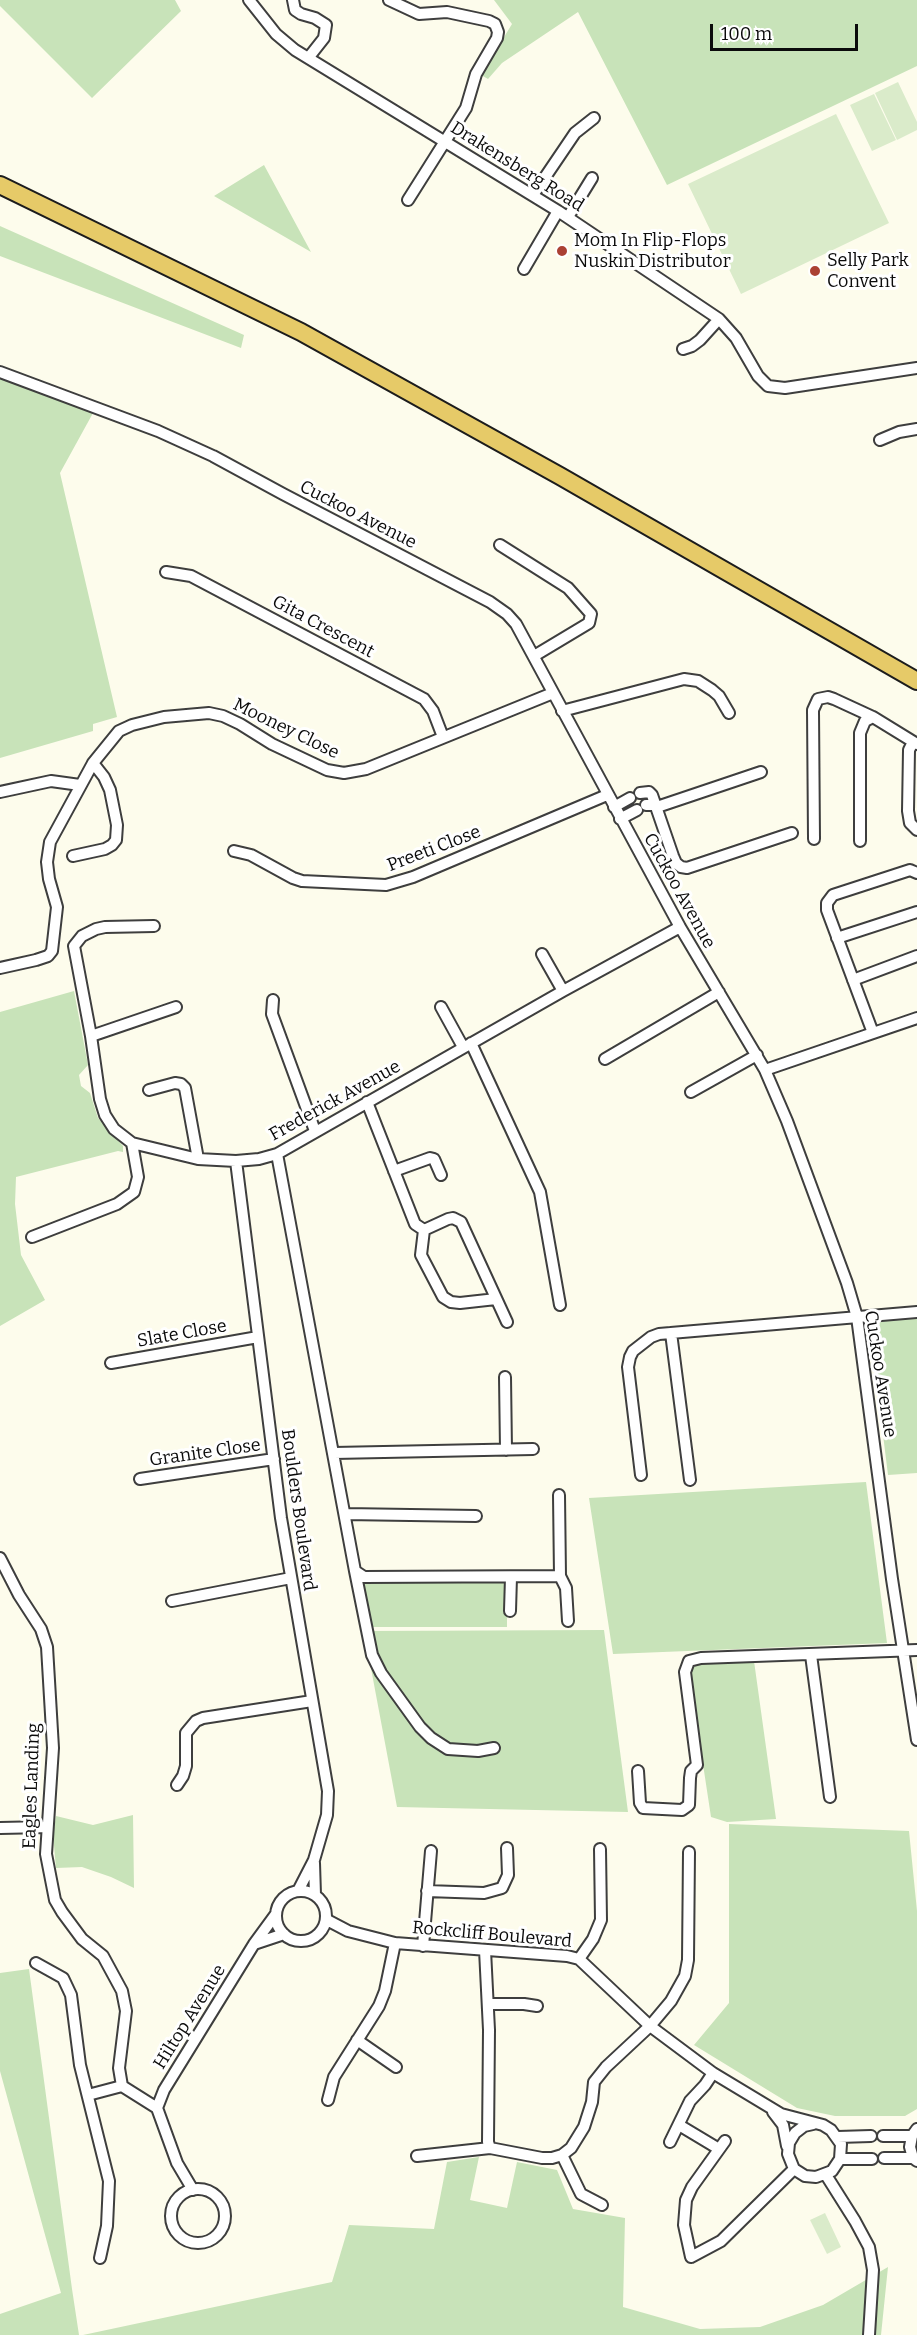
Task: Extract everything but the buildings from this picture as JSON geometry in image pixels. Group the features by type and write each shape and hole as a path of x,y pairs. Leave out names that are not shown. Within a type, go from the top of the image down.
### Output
{"highway":[{"path":"0,185 301,332 560,476 917,681"}],"street":[{"name":"Drakensberg Road","path":"249,0 276,34 295,50 563,214 719,319 736,338 762,382 775,388 917,368"},
{"path":"293,0 295,10 322,21 326,25 324,38 309,57"},
{"path":"389,0 419,14 454,13 495,24 498,32 497,38 476,74 466,108 408,201"},
{"path":"533,195 574,133 594,118"},
{"path":"524,269 592,178"},
{"path":"683,349 700,340 719,319"},
{"name":"Cuckoo Avenue","path":"0,372 192,446 490,602 500,608 516,624 680,927 757,1055 787,1121 857,1317 891,1579 917,1740"},
{"path":"880,440 899,432 917,429"},
{"path":"501,545 568,588 591,614 589,623 534,656"},
{"name":"Gita Crescent","path":"166,572 191,576 424,699 433,711 443,737"},
{"path":"562,711 684,679 698,681 712,690 719,696 729,714"},
{"name":"Mooney Close","path":"0,968 36,960 48,956 52,951 57,907 49,879 48,852 55,832 80,784 93,763 119,731 153,720 209,713 224,716 272,744 336,773 366,769 553,693"},
{"path":"814,839 813,710 816,702 828,697 873,717 916,743 912,744 909,750 908,811 910,823 917,830"},
{"path":"860,841 860,733 865,721 873,717"},
{"path":"72,856 112,846 118,833 110,790 104,777 93,763"},
{"path":"620,819 647,807 761,772"},
{"path":"0,792 51,781 80,784"},
{"path":"614,807 635,795 649,792 652,795 647,807"},
{"name":"Preeti Close","path":"234,851 251,855 293,878 386,885 413,877 608,795"},
{"path":"647,807 676,863 681,867 687,868 792,833"},
{"path":"873,1033 826,903 830,898 910,870 917,873"},
{"path":"837,938 917,912"},
{"name":"Frederick Avenue","path":"154,926 105,927 89,932 77,941 75,953 100,1099 105,1115 114,1129 132,1143 198,1159 236,1161 259,1160 277,1154 562,991 680,927"},
{"path":"542,954 562,991"},
{"path":"853,980 917,956"},
{"path":"605,1059 719,992"},
{"path":"273,1000 272,1014 315,1131"},
{"path":"91,1036 176,1007"},
{"path":"441,1007 467,1045 540,1192 560,1305"},
{"path":"765,1070 917,1017"},
{"path":"691,1092 757,1055"},
{"path":"149,1090 175,1083 185,1088 198,1159"},
{"path":"367,1102 415,1224 424,1230"},
{"path":"32,1237 117,1204 134,1192 138,1177 132,1143"},
{"path":"277,1154 372,1655 381,1673 420,1727 431,1738 448,1749 478,1751 494,1748"},
{"path":"394,1171 430,1158 434,1159 441,1175"},
{"name":"Boulders Boulevard","path":"236,1161 291,1578 329,1802 314,1860 298,1891"},
{"path":"424,1230 448,1219 453,1218 461,1222 507,1322"},
{"path":"424,1230 421,1255 443,1297 451,1302 460,1303 496,1299"},
{"path":"641,1475 628,1361 633,1351 651,1337 917,1312"},
{"path":"671,1334 690,1480"},
{"name":"Slate Close","path":"111,1363 258,1337"},
{"path":"505,1377 506,1450"},
{"path":"334,1453 533,1449"},
{"name":"Granite Close","path":"141,1479 274,1459"},
{"path":"559,1495 560,1576 566,1588 568,1621"},
{"path":"345,1514 476,1516"},
{"name":"Eagles Landing","path":"0,1558 41,1629 47,1647 53,1748 45,1854 55,1899 77,1933 110,1965 126,2002 126,2021 118,2068 122,2086"},
{"path":"355,1571 364,1576 560,1576"},
{"path":"510,1611 511,1577"},
{"path":"172,1601 291,1578"},
{"path":"638,1771 640,1803 643,1808 682,1810 689,1806 691,1771 697,1765 685,1672 689,1660 917,1650"},
{"path":"811,1655 830,1797"},
{"path":"177,1785 186,1766 186,1733 196,1721 202,1718 312,1701"},
{"path":"0,1828 46,1827"},
{"path":"428,1892 484,1893 502,1888 508,1875 507,1848"},
{"path":"579,1959 593,1939 600,1920 600,1849"},
{"path":"423,1946 431,1851"},
{"path":"417,2156 490,2148 542,2158 562,2155 571,2148 585,2127 592,2102 594,2082 606,2067 650,2026 679,1989 687,1968 688,1852"},
{"name":"Boulders Boulevard","path":"314,1860 315,1895"},
{"path":"254,1944 284,1934 303,1941 320,1932 327,1920 323,1903 315,1895 298,1891"},
{"name":"Hiltop Avenue","path":"157,2108 164,2090 254,1944 276,1914 281,1900 286,1895 298,1891"},
{"path":"276,1914 284,1934"},
{"name":"Rockcliff Boulevard","path":"327,1920 348,1931 395,1943 567,1956 579,1959 650,2026 713,2073 764,2104"},
{"name":"Rockcliff Boulevard","path":"320,1932 348,1931"},
{"path":"328,2100 334,2077 379,2006 385,1991 395,1943"},
{"path":"485,1950 490,2148"},
{"path":"36,1963 63,1978 69,1986 78,2055 109,2181 107,2226 100,2258"},
{"path":"488,2004 537,2006"},
{"path":"357,2040 396,2067"},
{"path":"670,2142 690,2101 713,2073"},
{"path":"87,2095 122,2086 157,2108 177,2163 193,2190"},
{"path":"764,2104 781,2114 823,2125 831,2130 838,2137 841,2152 836,2166 826,2175 810,2177 794,2169 789,2160 783,2125 778,2116 764,2104"},
{"path":"788,2148 795,2133 804,2126 813,2124"},
{"path":"679,2125 722,2145 692,2187 686,2200 684,2225 691,2257 721,2241 794,2169"},
{"path":"883,2136 914,2132 910,2146 915,2160 884,2158"},
{"path":"838,2137 871,2136"},
{"path":"562,2155 581,2194 602,2205"},
{"path":"840,2159 872,2159"},
{"path":"826,2175 869,2247 873,2270 869,2335"},
{"path":"193,2190 211,2192 223,2205 225,2214 220,2231 214,2237 198,2243 181,2238 171,2223 173,2205 184,2193 193,2190"}],"green space":[{"path":"0,0 175,0 181,11 92,98 0,6"},
{"path":"494,0 917,0 917,66 667,185 578,12 502,63 488,79 481,75 512,24"},
{"path":"898,82 917,122 917,130 897,140 875,93"},
{"path":"874,94 896,140 872,151 850,105"},
{"path":"836,114 889,223 741,294 688,184"},
{"path":"264,165 311,252 214,196"},
{"path":"0,226 244,335 241,348 0,256"},
{"path":"0,378 93,413 60,473 117,717 93,724 93,731 0,758"},
{"path":"74,991 88,1065 79,1075 81,1086 90,1093 98,1118 123,1146 123,1152 118,1151 16,1177 15,1204 21,1255 45,1300 0,1326 0,1012"},
{"path":"917,1318 917,1473 888,1475 870,1330 876,1322"},
{"path":"866,1482 887,1643 613,1654 589,1498"},
{"path":"361,1580 504,1581 507,1585 507,1627 370,1627"},
{"path":"604,1630 628,1812 397,1807 364,1631"},
{"path":"754,1661 776,1819 727,1822 711,1817 689,1672 699,1662"},
{"path":"133,1815 134,1888 82,1867 56,1868 53,1834 56,1816 93,1825"},
{"path":"729,1824 909,1831 917,1911 917,2109 905,2116 835,2116 797,2108 694,2045 729,2003"},
{"path":"29,1969 79,2335 0,2335 0,2314 61,2293 0,2071 0,1973"},
{"path":"479,2157 470,2200 507,2208 517,2162 557,2170 573,2209 625,2218 623,2307 700,2329 760,2327 823,2305 888,2267 881,2335 83,2335 332,2282 349,2225 434,2229 447,2162"},
{"path":"825,2213 841,2247 827,2254 810,2220"}],"place":[{"name":"Mom In Flip-Flops Nuskin Distributor","path":"562,251"},
{"name":"Selly Park Convent","path":"815,271"}]}
